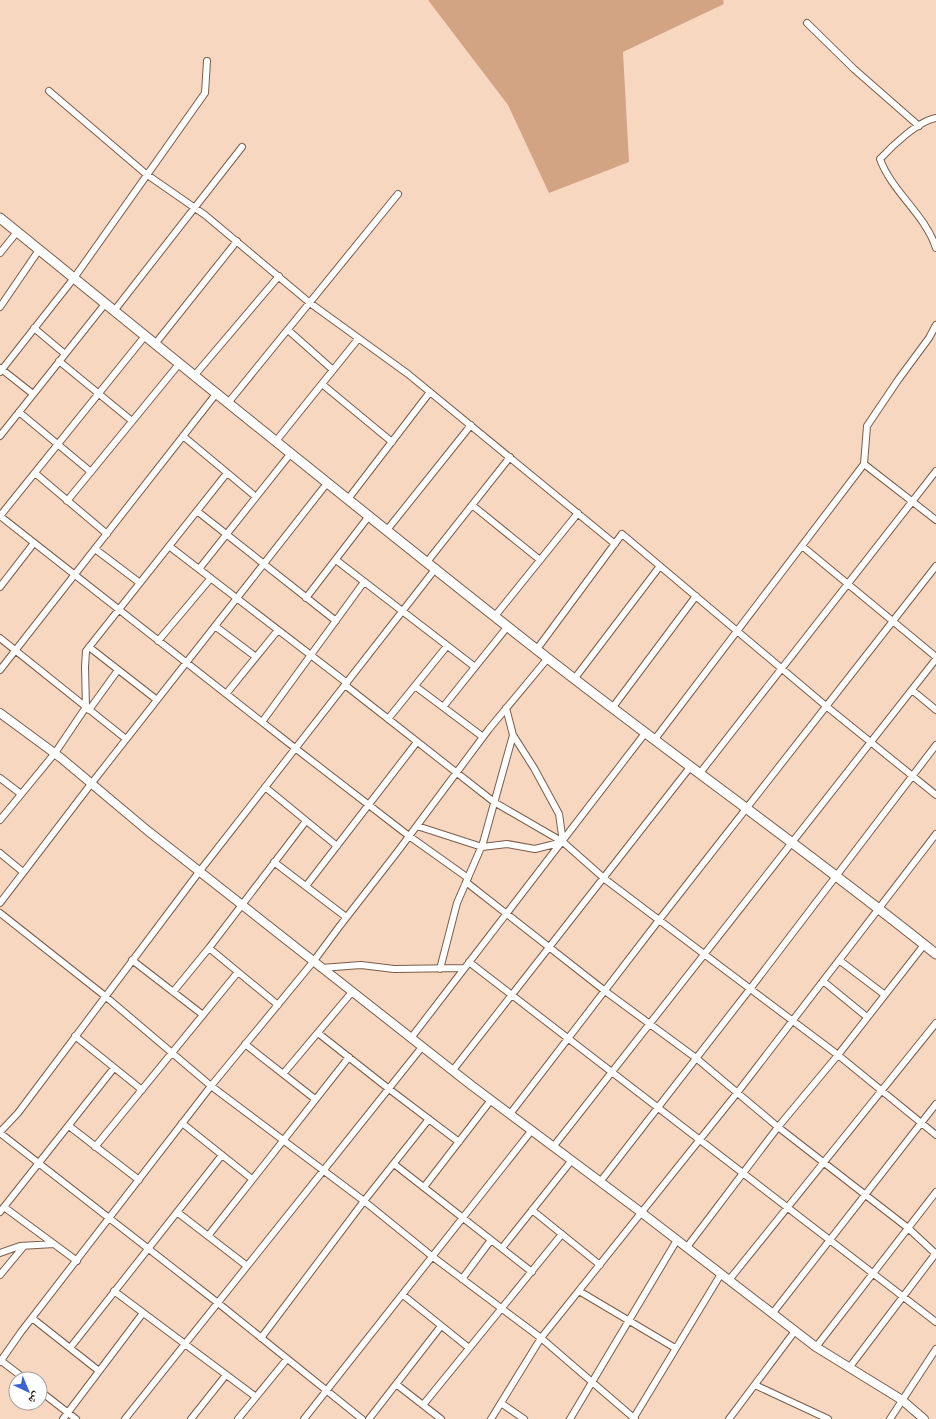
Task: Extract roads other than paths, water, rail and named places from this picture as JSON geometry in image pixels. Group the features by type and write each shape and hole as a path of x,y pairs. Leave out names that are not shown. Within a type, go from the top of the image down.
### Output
{"main road":[{"path":"0,218 216,394 548,658 747,808 936,954"}],"street":[{"path":"807,22 854,69 919,126"},
{"path":"33,394 1,370 74,278 146,174 188,119 205,93 207,61"},
{"path":"49,92 146,174 195,208 237,241 310,303 408,374 615,544"},
{"path":"936,118 919,126 894,144 880,159 885,172 915,210 936,248"},
{"path":"114,311 242,147"},
{"path":"228,403 398,194"},
{"path":"0,253 17,232"},
{"path":"155,344 237,241"},
{"path":"0,306 39,250"},
{"path":"194,376 279,276"},
{"path":"0,436 105,304"},
{"path":"656,739 864,464 867,426 936,326"},
{"path":"34,328 65,354"},
{"path":"288,330 333,370"},
{"path":"145,336 0,516 295,748 467,880 506,914 549,948 696,1058 778,1127 908,1228 936,1254 849,1368"},
{"path":"276,441 358,339"},
{"path":"60,361 132,421"},
{"path":"67,500 179,364"},
{"path":"322,384 392,442"},
{"path":"348,499 430,392"},
{"path":"0,670 216,394"},
{"path":"19,412 91,472"},
{"path":"387,530 471,425"},
{"path":"182,436 256,497"},
{"path":"199,569 291,453"},
{"path":"428,562 510,457"},
{"path":"864,464 936,520"},
{"path":"700,773 936,471"},
{"path":"87,708 85,667 86,651 227,473"},
{"path":"35,474 107,534"},
{"path":"0,903 156,700 328,482"},
{"path":"472,505 540,560"},
{"path":"197,511 336,621"},
{"path":"495,616 578,514"},
{"path":"306,598 369,516"},
{"path":"537,649 622,534 826,706 936,795"},
{"path":"1,584 34,543"},
{"path":"169,546 311,655 456,773 494,802 563,842 603,878 838,1055 936,1135"},
{"path":"553,1147 705,955 791,842 936,658 802,546"},
{"path":"95,549 140,583"},
{"path":"336,560 475,667"},
{"path":"575,678 660,566"},
{"path":"510,1114 659,920 936,566"},
{"path":"362,1419 218,1303 0,1133 18,1113 199,872 436,568"},
{"path":"158,641 210,578"},
{"path":"262,722 364,582"},
{"path":"613,707 696,596"},
{"path":"215,626 256,657"},
{"path":"443,707 508,626"},
{"path":"226,694 278,630"},
{"path":"0,638 126,739"},
{"path":"388,719 447,646"},
{"path":"89,647 156,700"},
{"path":"14,1371 0,1361 32,1318 211,1086 313,962 483,737 548,658"},
{"path":"0,820 55,753 87,708 118,670"},
{"path":"415,686 483,737"},
{"path":"912,690 936,710"},
{"path":"506,708 513,735 534,768 559,814 563,842"},
{"path":"0,713 55,753 199,872 422,1047 642,1213 794,1331 816,1347 902,1400 924,1419"},
{"path":"411,1038 646,732"},
{"path":"440,969 457,903 482,847 513,735"},
{"path":"306,886 417,742"},
{"path":"600,1182 750,989 936,745"},
{"path":"453,1070 691,766"},
{"path":"0,778 21,794"},
{"path":"265,787 337,846"},
{"path":"173,992 209,948 306,821"},
{"path":"417,826 482,847 507,844 535,849 563,842"},
{"path":"491,1419 541,1338 737,1093 936,834"},
{"path":"0,853 23,872"},
{"path":"274,862 346,917"},
{"path":"0,913 105,996 211,1086 364,1201 433,1257 541,1338 634,1418 720,1274"},
{"path":"686,1248 778,1127 838,1055 924,945"},
{"path":"209,948 278,1005"},
{"path":"132,960 202,1015"},
{"path":"839,960 884,995"},
{"path":"469,962 936,1322"},
{"path":"321,968 360,965 394,969 464,968"},
{"path":"95,1148 238,972"},
{"path":"823,981 868,1017"},
{"path":"283,1074 352,992"},
{"path":"729,1280 936,1023"},
{"path":"318,1033 459,1142"},
{"path":"75,1036 142,1090"},
{"path":"245,1044 315,1099"},
{"path":"125,1419 422,1047"},
{"path":"208,1236 282,1140 349,1057"},
{"path":"76,1261 54,1244 2,1210 114,1068"},
{"path":"424,1187 492,1100"},
{"path":"772,1314 936,1104"},
{"path":"261,1338 364,1201 429,1119"},
{"path":"182,1124 252,1179"},
{"path":"68,1126 139,1180"},
{"path":"304,1419 532,1130"},
{"path":"70,1348 222,1155"},
{"path":"502,1248 572,1160"},
{"path":"394,1164 532,1272"},
{"path":"816,1347 936,1192"},
{"path":"532,1210 600,1265"},
{"path":"177,1212 247,1266"},
{"path":"423,1405 562,1234"},
{"path":"462,1279 492,1240"},
{"path":"570,1419 677,1240"},
{"path":"0,1253 24,1246 54,1244"},
{"path":"0,1275 24,1246"},
{"path":"579,1290 675,1348"},
{"path":"114,1291 256,1397"},
{"path":"403,1295 469,1348"},
{"path":"63,1419 143,1313"},
{"path":"32,1318 99,1371"},
{"path":"369,1419 441,1326"},
{"path":"729,1419 794,1331"},
{"path":"890,1419 936,1349"},
{"path":"238,1419 287,1359"},
{"path":"191,1419 226,1375"},
{"path":"396,1384 441,1419"},
{"path":"755,1385 828,1419"},
{"path":"48,1397 76,1419"},
{"path":"501,1403 524,1419"}]}
